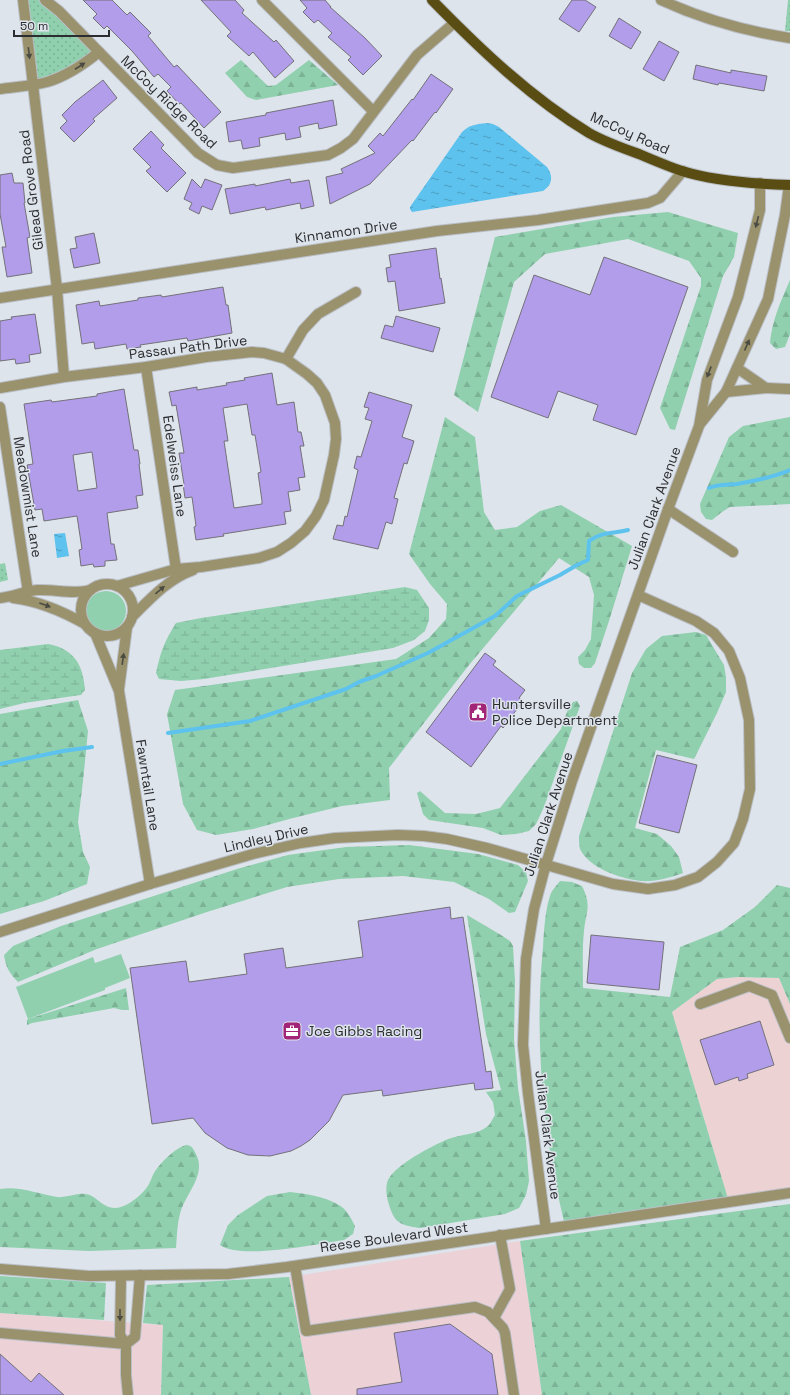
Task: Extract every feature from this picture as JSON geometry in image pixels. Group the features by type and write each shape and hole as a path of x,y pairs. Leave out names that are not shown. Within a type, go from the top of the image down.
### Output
{"main road":[{"name":"McCoy Road","path":"432,0 476,45 514,79 565,117 591,134 620,147 683,171 716,178 789,185"}],"street":[{"name":"Gilead Grove Road","path":"23,0 57,288 64,377"},
{"name":"McCoy Ridge Road","path":"45,0 59,11 198,153 217,165 233,168 328,155 341,148 353,139 417,55 454,22"},
{"path":"262,0 373,111"},
{"path":"660,0 695,15 720,23 758,33 790,38"},
{"path":"0,89 47,82 65,75 82,65 99,52"},
{"name":"Kinnamon Drive","path":"0,298 57,288 86,285 437,231 538,220 648,203 660,198 683,171"},
{"name":"Julian Clark Avenue","path":"546,1229 528,1093 523,1034 526,958 530,930 546,864 572,781 668,509 699,426 707,380 738,297 760,210 760,183"},
{"name":"Julian Clark Avenue","path":"699,426 726,392 768,299 785,215 789,185"},
{"path":"286,359 303,330 318,314 356,292"},
{"name":"Passau Path Drive","path":"0,388 64,377 252,352 264,353 286,359 307,374 325,395 335,423 336,439 334,455 324,500 316,516 305,531 277,552 259,558 201,567 176,569 118,586"},
{"name":"Edelweiss Lane","path":"146,367 176,569"},
{"path":"737,368 766,388"},
{"path":"726,392 766,388 790,389"},
{"name":"Meadowmist Lane","path":"0,407 28,592"},
{"path":"668,509 733,552"},
{"name":"Passau Path Drive","path":"132,617 164,587 189,572 201,567"},
{"path":"106,583 118,586 128,594 132,602 132,617 127,627 120,632 104,636 95,633 85,624 81,613 81,604 90,590 98,585 106,583"},
{"path":"4,598 37,590 70,593 90,590"},
{"name":"Lindley Drive","path":"0,932 150,884 253,854 301,843 335,838 406,836 447,839 488,848 613,884 648,889 675,885 698,877 717,862 734,843 743,819 750,789 749,720 740,678 729,651 714,633 696,621 638,595"},
{"path":"4,598 36,602 69,615 85,624"},
{"name":"Fawntail Lane","path":"118,691 127,627"},
{"name":"Fawntail Lane","path":"95,633 118,691 150,884"},
{"path":"700,1004 749,986 772,995 790,1038"},
{"name":"Reese Boulevard West","path":"0,1269 89,1276 228,1274 295,1266 790,1193"},
{"path":"494,1318 510,1289 500,1236"},
{"path":"295,1266 306,1331 475,1307 488,1312 505,1333 514,1395"},
{"path":"0,1333 126,1344 134,1337 140,1275"},
{"path":"121,1276 120,1335 126,1344 126,1375 128,1395"}],"shaded area":[{"path":"738,977 779,978 790,1004 790,1193 729,1202 672,1012 717,979"},
{"path":"520,1241 542,1395 311,1395 289,1277"},
{"path":"0,1313 163,1325 161,1395 0,1395"}],"green space":[{"path":"23,0 45,0 99,52 82,65 33,85"},
{"path":"788,0 790,0 790,31 785,31"},
{"path":"241,60 268,86 276,85 309,60 338,85 256,100 247,97 225,73"},
{"path":"668,212 738,233 734,257 723,276 675,430 670,429 660,408 701,286 701,278 689,261 628,239 545,254 514,282 478,412 454,395 495,237 613,217"},
{"path":"790,280 790,334 785,347 776,349 770,343 771,335 777,311"},
{"path":"445,417 475,437 484,512 495,530 517,527 540,511 561,505 632,546 595,663 591,668 584,668 579,664 578,657 585,650 591,639 594,595 589,577 559,558 469,665 389,768 390,800 342,806 253,829 216,835 197,830 183,804 167,714 175,690 396,659 429,638 446,619 447,604 430,584 409,554"},
{"path":"790,417 790,504 730,507 712,520 706,519 701,512 700,504 729,437 743,426"},
{"path":"5,563 8,580 0,582 0,564"},
{"path":"405,587 417,590 429,608 429,620 425,631 414,640 393,648 204,679 181,681 159,679 156,673 163,647 176,623"},
{"path":"102,591 110,591 117,594 123,600 126,611 123,622 117,628 110,631 102,631 95,628 89,622 86,615 86,607 89,600 95,594"},
{"path":"696,632 706,635 724,665 726,692 694,759 656,750 635,828 657,834 671,846 679,857 683,873 652,881 624,878 598,867 584,856 580,849 579,836 632,673 646,649 662,636"},
{"path":"48,644 57,646 71,654 76,659 82,673 85,690 81,695 24,703 0,709 0,650"},
{"path":"78,700 88,731 78,822 83,852 90,867 87,884 44,901 0,914 0,714"},
{"path":"577,701 580,706 544,807 536,824 529,831 501,835 483,828 429,820 423,814 417,793 420,791 445,813 476,814 500,808 561,729 568,709 573,702"},
{"path":"409,845 478,854 518,865 526,872 528,881 515,912 509,913 489,899 454,882 403,876 339,879 287,887 207,912 97,949 18,982 6,964 4,955 13,946 61,926 237,869 288,855 346,847"},
{"path":"560,881 572,882 582,886 587,899 588,908 583,945 583,988 670,997 680,947 723,930 755,907 777,885 790,888 790,1004 779,978 738,977 717,979 672,1012 729,1202 565,1226 557,1192 546,1123 540,1053 540,982 544,927 551,893"},
{"path":"467,915 510,941 513,946 515,981 514,1039 518,1088 526,1141 529,1181 526,1195 519,1208 505,1214 420,1228 407,1226 394,1217 387,1196 386,1188 388,1180 392,1174 406,1162 448,1139 474,1133 488,1126 495,1115 493,1102 486,1092 501,1090 486,1034"},
{"path":"121,954 130,978 105,988 105,990 28,1019 16,987 93,957 95,963"},
{"path":"126,988 129,1010 114,1008 27,1025 28,1019"},
{"path":"186,1145 191,1147 196,1154 199,1162 199,1169 197,1177 180,1214 176,1248 89,1251 0,1247 0,1189 22,1189 57,1197 85,1194 94,1197 110,1207 121,1207 133,1201 141,1194 149,1184 160,1165 177,1149"},
{"path":"290,1192 320,1197 332,1201 343,1208 355,1226 353,1234 344,1240 280,1250 244,1251 230,1249 220,1245 228,1225 238,1215 267,1196"},
{"path":"790,1204 790,1395 542,1395 520,1241"},
{"path":"0,1276 106,1283 104,1320 0,1313"},
{"path":"289,1277 311,1395 161,1395 163,1325 143,1323 147,1285"}],"water":[{"path":"487,123 499,127 547,167 551,177 549,186 543,191 412,212 410,207 462,132 473,125"},
{"path":"65,533 69,556 57,558 54,534"}],"building":[{"path":"83,0 112,0 127,15 130,12 151,33 148,36 174,67 177,65 221,112 204,128 181,103 179,104 167,91 171,87 158,74 154,77 132,51 107,26 104,29 93,18 97,14"},
{"path":"201,0 235,0 244,10 242,13 274,42 276,40 294,61 275,78 253,52 249,56 227,36 231,32"},
{"path":"300,0 325,0 330,7 365,38 382,56 363,75 348,60 351,57 328,37 332,33 318,20 314,23 303,12 307,8"},
{"path":"572,0 585,0 596,7 579,32 559,19"},
{"path":"619,18 641,32 631,49 609,36"},
{"path":"659,41 679,52 664,81 643,69"},
{"path":"696,65 731,73 731,70 767,76 764,91 719,83 718,85 693,79"},
{"path":"431,74 453,89 436,113 435,112 413,141 412,140 370,184 330,204 326,177 343,173 341,169 375,153 368,146 380,133 383,136 412,99 413,100"},
{"path":"103,80 117,98 93,119 95,121 74,142 60,128 67,121 62,115 75,102"},
{"path":"333,100 337,125 319,129 318,123 299,127 301,137 286,140 285,133 259,138 260,146 243,149 241,140 229,142 226,122"},
{"path":"151,131 164,145 161,148 186,173 167,192 146,171 151,167 133,149"},
{"path":"12,173 14,183 23,183 24,203 30,237 27,238 32,273 7,277 2,247 6,247 0,214 0,175"},
{"path":"192,179 201,188 205,179 222,185 212,210 202,206 199,214 189,209 192,203 184,199"},
{"path":"290,179 291,183 309,180 314,206 301,209 300,203 266,210 265,207 230,214 225,189 255,184 255,186"},
{"path":"94,233 100,263 74,268 70,249 77,248 75,237"},
{"path":"436,248 445,303 399,311 395,281 388,282 386,268 391,267 389,255"},
{"path":"604,257 688,287 636,435 593,420 598,405 558,391 548,418 491,397 534,275 590,295"},
{"path":"223,287 226,305 228,305 232,333 188,341 187,338 140,345 141,347 127,349 126,344 95,349 94,342 82,344 76,305 99,301 100,306 138,300 138,298 161,295 162,297"},
{"path":"35,314 41,353 29,355 30,362 16,364 15,359 0,361 0,321 12,319 11,317"},
{"path":"396,316 440,328 433,352 381,338 385,325 393,327"},
{"path":"272,373 277,405 294,402 298,432 301,432 304,446 300,446 305,477 298,478 300,490 288,492 291,511 284,512 286,524 196,540 194,527 196,526 192,497 185,498 179,453 184,453 176,405 172,406 169,392 197,387 197,390 227,385 226,383 245,380 244,378","holes":["247,404 252,435 255,435 261,472 258,473 262,504 234,508 224,441 228,441 223,408"]},
{"path":"124,389 134,450 138,450 143,495 136,496 138,508 107,513 111,544 114,544 117,560 105,561 105,566 94,567 93,564 81,566 79,550 82,549 77,516 44,521 42,509 35,510 27,465 33,464 24,404 97,396 97,394","holes":["92,452 97,488 78,491 73,455"]},
{"path":"369,392 412,405 402,437 414,441 407,464 404,463 394,498 398,499 392,524 386,522 378,549 333,539 337,525 343,526 345,516 347,517 358,470 354,468 357,456 361,457 372,421 365,419 369,408 364,407"},
{"name":"Huntersville Police Department","path":"485,653 496,661 493,665 525,690 519,698 523,701 503,728 501,726 471,767 426,732"},
{"path":"657,755 697,765 679,833 639,823"},
{"path":"450,907 451,919 463,917 486,1072 491,1071 493,1088 475,1090 474,1083 383,1096 382,1090 343,1095 329,1121 310,1140 291,1151 270,1156 248,1155 227,1148 205,1133 193,1118 152,1124 130,968 186,961 189,982 247,974 244,954 283,948 286,968 363,957 358,921"},
{"path":"591,935 664,942 659,990 587,983"},
{"path":"760,1021 774,1065 747,1074 748,1078 739,1081 738,1077 715,1085 700,1040"},
{"path":"450,1324 492,1354 498,1395 357,1395 357,1389 402,1382 394,1333"},
{"path":"0,1354 31,1382 39,1373 64,1395 0,1395"}],"waterway":[{"path":"709,488 719,485 737,484 757,480 790,470"},
{"path":"168,733 250,721 346,689 359,682 376,676 428,653 495,616 517,596 588,560 589,541 594,538 603,534 628,530"},
{"path":"0,764 63,751 92,747"}],"place":[{"name":"Huntersville Police Department","path":"478,712"},
{"name":"Joe Gibbs Racing","path":"292,1031"}]}
